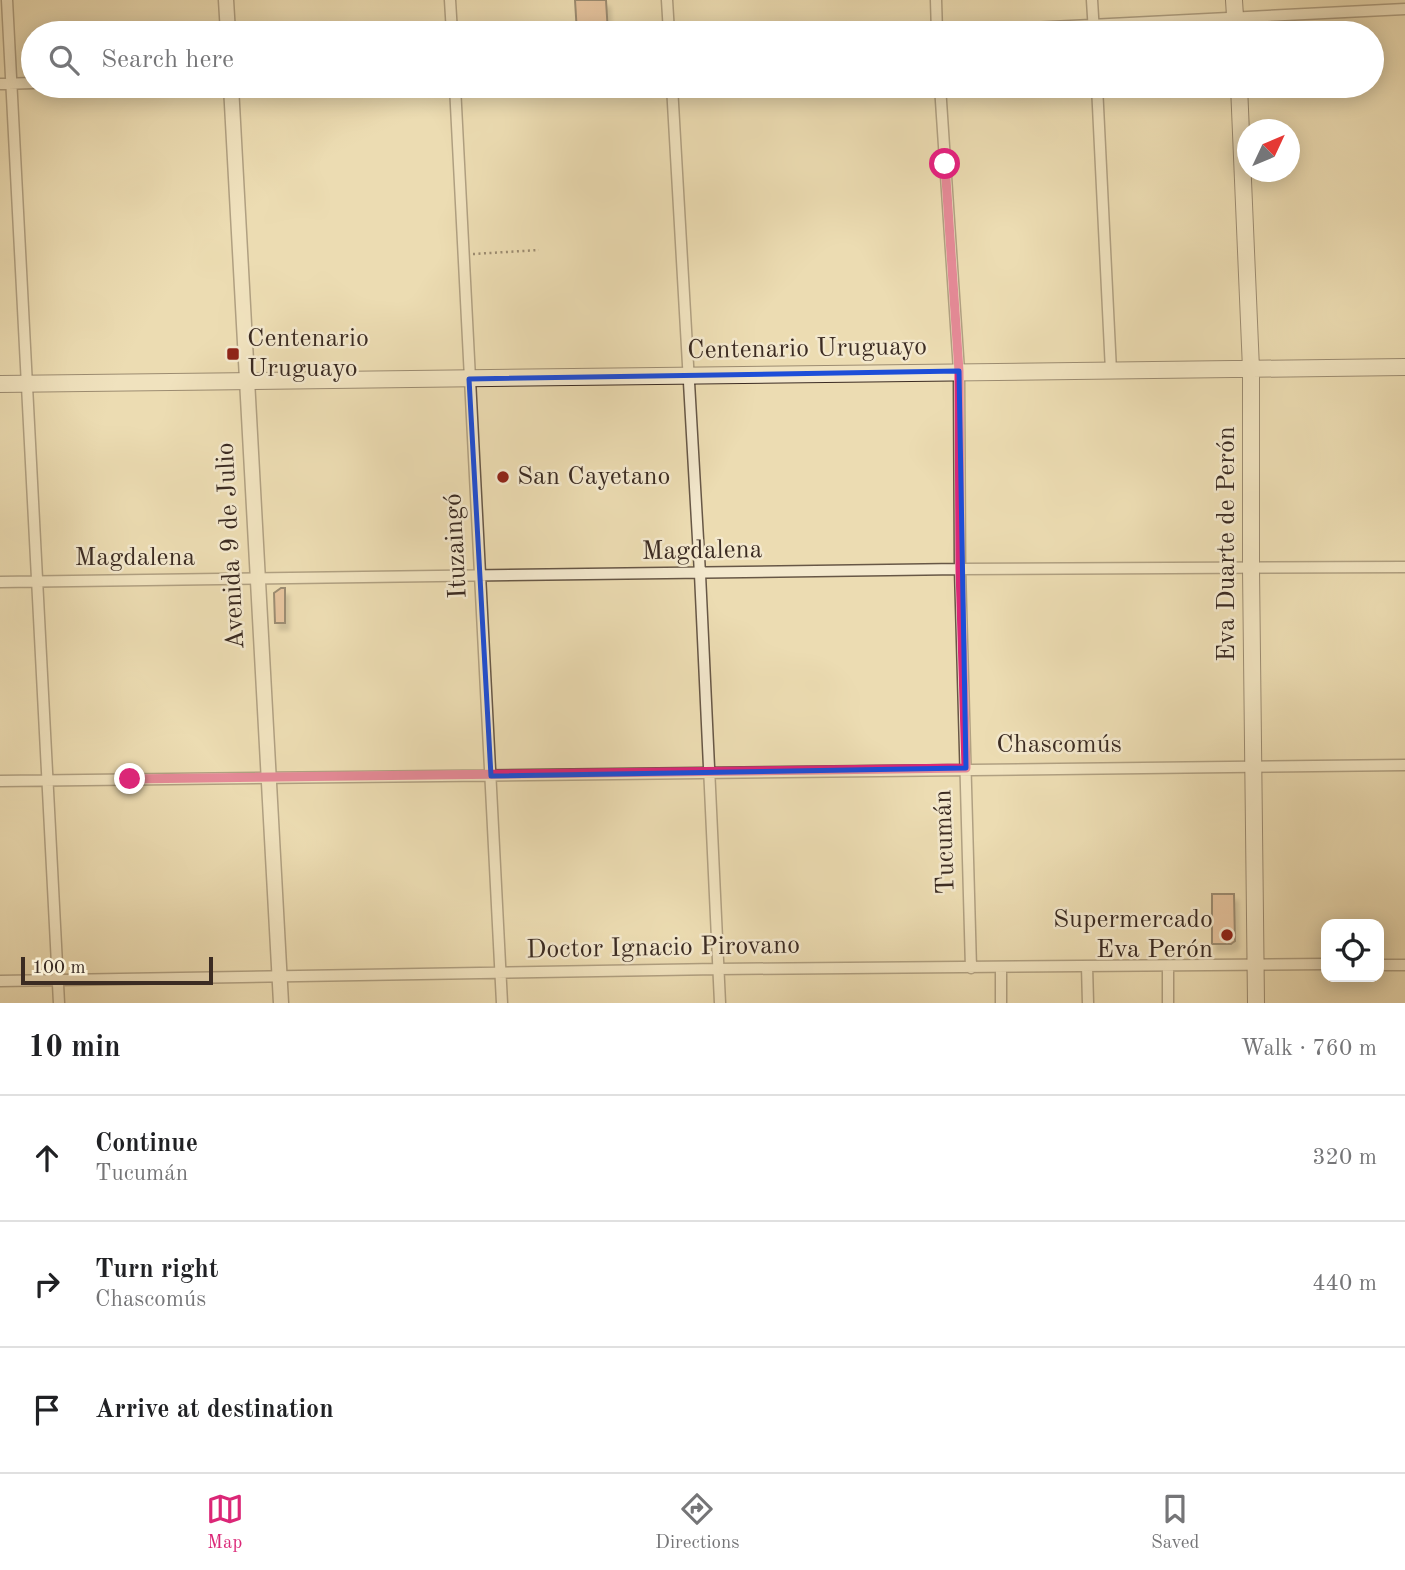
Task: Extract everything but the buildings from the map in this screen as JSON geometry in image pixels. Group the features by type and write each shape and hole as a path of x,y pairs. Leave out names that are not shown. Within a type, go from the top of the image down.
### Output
{"main road":[{"path":"1234,0 1236,21"},
{"name":"Eva Duarte de Perón","path":"1240,98 1251,369 1256,1003"},
{"name":"Centenario Uruguayo","path":"0,384 1405,367"}],"street":[{"path":"7,0 6,84 27,383 59,1003"},
{"path":"226,0 227,21"},
{"path":"450,0 451,21"},
{"path":"667,0 668,21"},
{"path":"935,21 936,0"},
{"path":"1092,0 1093,21"},
{"path":"1286,21 1405,9"},
{"name":"Avenida 9 de Julio","path":"232,98 281,1003"},
{"name":"Ituzaingó","path":"456,98 502,1003"},
{"path":"673,98 700,574 720,1003"},
{"name":"Tucumán","path":"941,98 959,371 960,569 971,968"},
{"path":"1098,98 1111,371"},
{"name":"Magdalena","path":"0,582 960,569 1405,567"},
{"name":"Chascomús","path":"0,781 1405,765"},
{"name":"Doctor Ignacio Pirovano","path":"0,981 718,969 1321,964"},
{"path":"1384,965 1405,965"},
{"path":"1087,966 1088,1003"},
{"path":"1167,1003 1168,966"},
{"path":"1001,968 1001,1003"}],"path":[{"path":"463,254 539,250"}],"highlighted area":[{"path":"959,371 966,768 491,776 469,379"}],"place":[{"name":"Centenario Uruguayo","path":"233,354"},
{"name":"San Cayetano","path":"503,477"},
{"name":"Supermercado Eva Perón","path":"1227,935"}],"route":[{"path":"130,779 518,776 966,768 960,569 959,371 945,164"}]}
